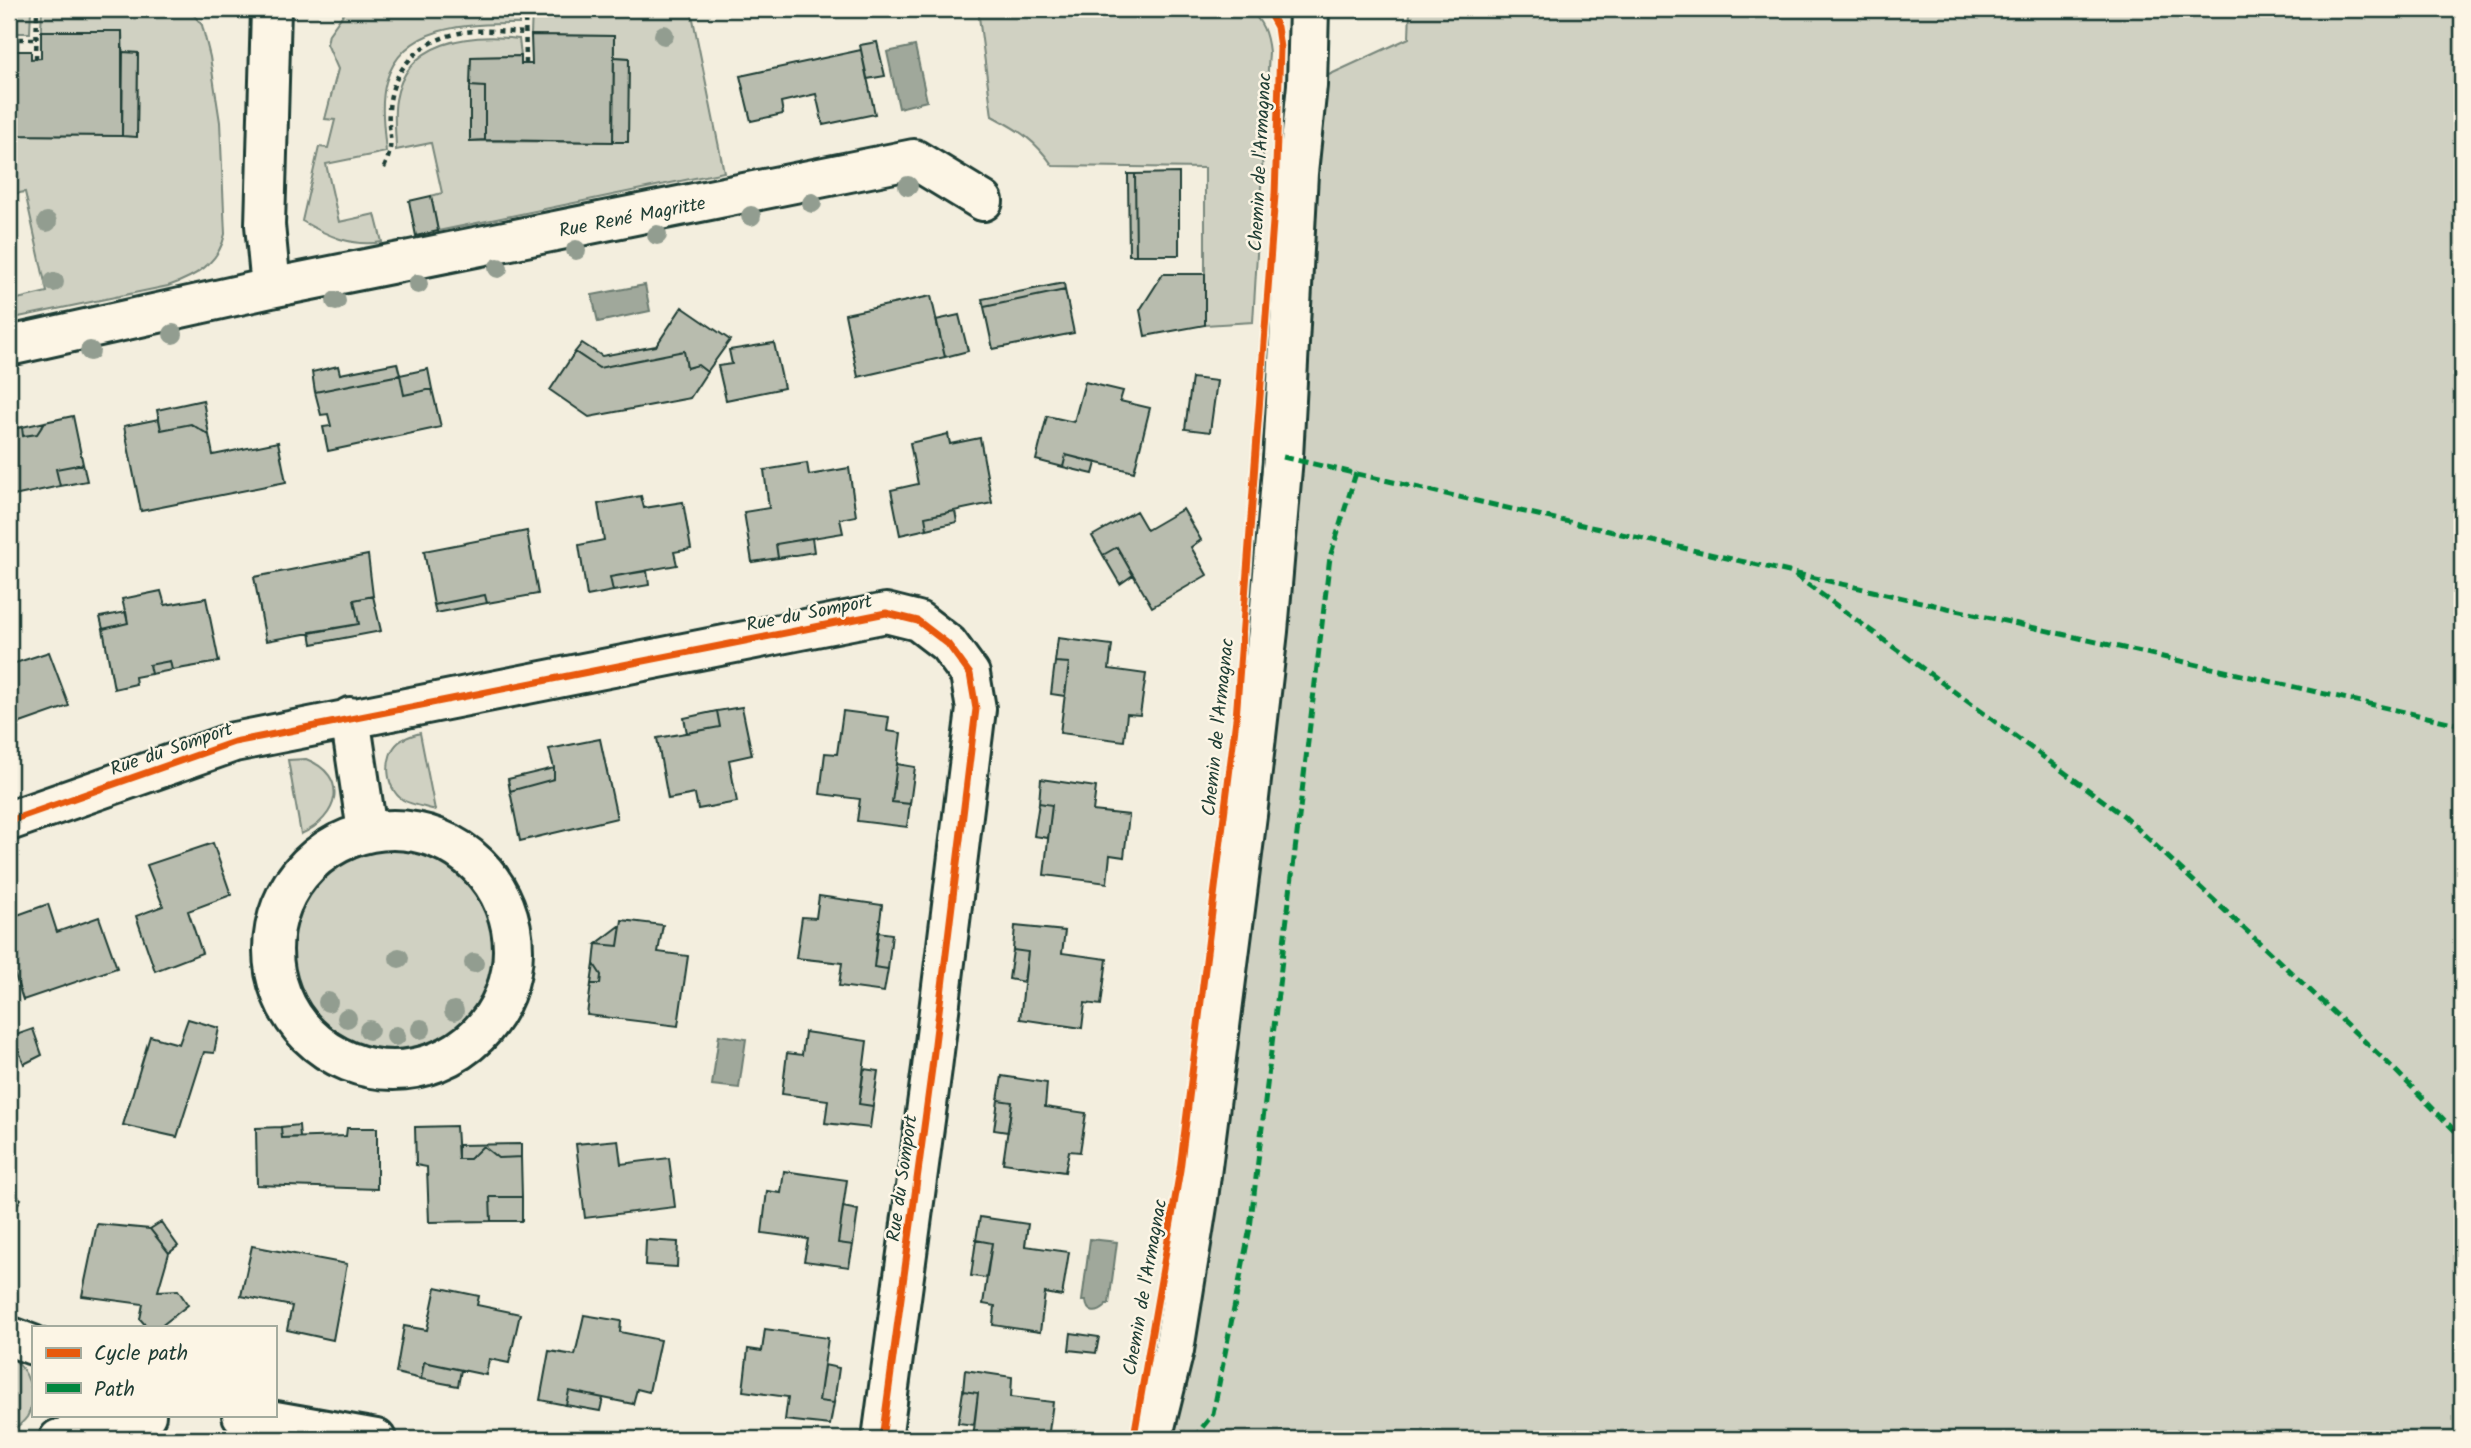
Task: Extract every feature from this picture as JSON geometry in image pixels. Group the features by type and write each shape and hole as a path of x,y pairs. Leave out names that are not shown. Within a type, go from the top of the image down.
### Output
{"street":[{"path":"271,9 265,225 271,288"},
{"name":"Chemin de l'Armagnac","path":"1152,1439 1174,1350 1197,1206 1246,828 1283,457 1298,173 1307,85 1309,9"},
{"name":"Rue René Magritte","path":"9,346 271,288 914,159 983,201"},
{"name":"Rue du Somport","path":"9,821 234,742 350,717 886,614 918,621 948,644 970,674 976,709 932,1068 882,1439"},
{"path":"350,717 367,831"},
{"path":"410,829 450,842 467,855 483,868 505,904 514,945 509,987 489,1024 458,1053 418,1069 376,1070 336,1057 303,1032 281,996 271,955 277,914 297,876 328,848 367,831 410,829"},
{"path":"36,1439 46,1426 131,1422 144,1416"},
{"path":"249,1416 376,1439"}],"path":[{"path":"36,59 37,9"},
{"path":"525,9 526,64"},
{"path":"384,167 392,150 389,108 394,82 405,64 423,46 467,32 525,33"},
{"path":"9,39 36,40"}],"shaded area":[{"path":"9,9 31,9 30,33 9,33"},
{"path":"42,9 189,9 202,25 210,57 220,122 225,234 217,254 204,268 168,286 9,319 9,301 47,292 25,192 9,195 9,135 137,136 138,53 123,52 122,31 41,31"},
{"path":"347,9 519,9 519,24 480,25 440,31 407,48 395,63 384,90 386,152 326,164 339,222 375,214 382,242 350,242 302,221 319,147 328,148 335,120 325,119 338,69 327,44 329,34"},
{"path":"532,9 691,9 724,172 438,231 431,196 442,193 431,143 396,150 396,100 402,80 413,64 426,53 461,40 500,37 519,39 521,56 471,57 470,141 627,142 629,58 614,57 614,36 531,35"},
{"path":"978,9 1247,9 1257,18 1265,33 1269,52 1253,322 1205,325 1205,168 1053,166 1026,137 992,116"},
{"path":"1410,9 2462,9 2462,1439 1152,1439 1174,1350 1307,85 1409,38"},
{"path":"915,46 927,101 899,108 887,52"},
{"path":"645,285 650,311 598,322 592,295"},
{"path":"420,733 435,810 403,800 393,788 388,772 390,755 394,748 404,739"},
{"path":"306,759 320,766 329,776 334,786 334,797 324,818 301,834 288,760"},
{"path":"392,847 431,854 464,877 487,910 494,949 487,988 464,1021 431,1044 392,1051 353,1044 320,1021 297,988 290,949 297,910 320,877 353,854"},
{"path":"719,1035 746,1039 739,1088 712,1085"},
{"path":"1090,1239 1117,1242 1109,1304 1095,1312 1088,1308 1086,1301 1082,1301"},
{"path":"9,1356 26,1375 32,1400 27,1417 9,1432"}],"building":[{"path":"41,31 122,31 122,136 9,135 9,51 31,51 31,59 41,58"},
{"path":"531,35 614,36 613,142 485,140 485,87 470,86 471,57 521,56 521,64 532,64"},
{"path":"877,42 885,76 867,79 860,45"},
{"path":"861,50 875,114 823,125 816,94 781,102 783,114 751,121 740,76"},
{"path":"123,52 138,53 137,137 122,136"},
{"path":"614,57 629,58 628,142 613,142"},
{"path":"470,86 485,87 485,140 470,141"},
{"path":"1179,173 1179,255 1136,255 1135,174"},
{"path":"1128,174 1135,174 1136,255 1129,255"},
{"path":"431,196 438,231 416,236 409,201"},
{"path":"1163,274 1205,274 1205,325 1145,336 1140,310"},
{"path":"1064,283 1065,290 984,307 982,299"},
{"path":"1065,290 1074,333 993,349 984,307"},
{"path":"931,296 945,357 858,377 845,314"},
{"path":"682,307 730,340 707,372 698,365 687,368 684,351 599,368 575,352 582,343 602,356 656,346"},
{"path":"959,315 968,351 945,357 936,320"},
{"path":"774,343 784,388 726,400 718,366 732,364 729,350"},
{"path":"684,351 687,368 698,365 707,372 690,398 589,417 550,390 575,352 599,368"},
{"path":"397,363 400,375 315,392 312,372 338,366 340,374"},
{"path":"428,369 432,389 404,395 400,375"},
{"path":"400,375 404,395 432,389 441,427 328,451 323,427 331,426 328,414 321,415 315,392"},
{"path":"1192,378 1217,381 1210,432 1185,429"},
{"path":"1085,382 1123,391 1120,401 1150,408 1134,472 1066,455 1063,467 1036,460 1047,416 1074,422"},
{"path":"203,400 209,435 191,424 161,430 157,410"},
{"path":"73,416 83,464 56,469 60,486 9,497 9,430 22,427 23,436 37,434 45,422"},
{"path":"159,419 161,430 191,424 209,435 213,455 278,442 286,482 141,511 124,426"},
{"path":"45,422 37,434 23,436 22,427"},
{"path":"948,434 950,444 980,438 992,503 925,517 927,529 900,535 891,490 918,484 910,443"},
{"path":"1066,455 1096,463 1093,474 1063,467"},
{"path":"807,463 809,475 849,468 856,516 840,519 843,533 776,544 778,558 752,562 744,512 769,508 764,470"},
{"path":"83,464 87,481 60,486 56,469"},
{"path":"641,496 644,508 683,502 691,549 674,552 677,565 610,577 613,591 587,596 579,545 604,540 598,504"},
{"path":"1183,509 1201,540 1191,547 1207,575 1152,607 1117,547 1103,555 1092,536 1136,511 1147,530"},
{"path":"955,511 957,522 927,529 925,517"},
{"path":"527,531 538,594 487,603 485,595 434,605 424,551"},
{"path":"812,538 814,552 778,558 776,544"},
{"path":"1117,547 1133,575 1120,584 1103,555"},
{"path":"368,555 373,596 354,600 359,624 266,641 254,577"},
{"path":"647,571 649,585 613,591 610,577"},
{"path":"161,591 165,605 206,598 219,662 172,670 170,661 149,665 151,674 135,677 136,684 114,689 103,629 128,623 122,599"},
{"path":"485,595 487,603 436,613 434,605"},
{"path":"373,596 381,631 312,644 310,632 359,624 354,600"},
{"path":"126,612 128,623 103,629 100,617"},
{"path":"1058,638 1112,645 1109,669 1146,674 1140,715 1127,714 1124,741 1060,733 1069,663 1055,662"},
{"path":"49,652 69,706 9,727 9,665"},
{"path":"170,661 172,670 151,674 149,665"},
{"path":"1055,662 1069,663 1065,696 1051,694"},
{"path":"742,707 752,755 729,760 737,802 698,809 695,794 668,799 657,738 720,727 717,711"},
{"path":"717,711 720,727 687,733 684,718"},
{"path":"843,711 889,717 887,731 901,733 892,802 910,804 907,827 857,821 860,799 820,794 825,753 837,754"},
{"path":"600,739 617,818 520,841 510,791 554,779 549,749"},
{"path":"897,764 915,767 910,804 892,802"},
{"path":"554,768 554,779 510,791 508,779"},
{"path":"1041,779 1096,787 1093,811 1129,815 1124,857 1110,855 1107,883 1044,875 1052,805 1039,803"},
{"path":"1039,803 1052,805 1048,838 1034,836"},
{"path":"213,843 231,895 188,911 202,953 155,971 136,916 163,906 147,865"},
{"path":"819,896 882,905 874,967 888,969 884,992 839,986 842,963 796,958 802,917 816,918"},
{"path":"48,904 57,932 99,917 117,968 23,1000 9,957 9,918"},
{"path":"622,920 663,925 658,952 688,956 678,1026 587,1015 591,984 600,984 601,975 594,964 596,944 618,946"},
{"path":"621,925 618,946 596,944"},
{"path":"1015,926 1065,931 1062,953 1107,959 1101,1005 1085,1003 1082,1028 1020,1019 1028,952 1013,950"},
{"path":"878,932 892,934 888,969 874,967"},
{"path":"1013,950 1028,952 1024,982 1009,979"},
{"path":"594,964 601,975 600,984 591,984"},
{"path":"188,1019 219,1028 214,1053 204,1052 177,1137 123,1125 150,1036 179,1044"},
{"path":"33,1029 42,1055 24,1064 13,1036"},
{"path":"805,1032 867,1041 859,1104 873,1106 870,1128 825,1123 828,1100 782,1094 787,1053 802,1055"},
{"path":"864,1069 878,1071 873,1106 859,1104"},
{"path":"1002,1076 1047,1083 1045,1107 1086,1113 1080,1152 1069,1151 1065,1172 1003,1163 1012,1102 998,1100"},
{"path":"998,1100 1012,1102 1008,1132 994,1130"},
{"path":"299,1125 300,1137 282,1138 281,1127"},
{"path":"456,1126 458,1159 470,1159 483,1146 498,1158 521,1157 522,1197 490,1197 491,1221 429,1222 427,1167 416,1165 415,1127"},
{"path":"281,1127 282,1138 346,1136 347,1128 377,1128 377,1189 257,1185 256,1128"},
{"path":"618,1140 621,1164 669,1158 675,1207 585,1218 576,1144"},
{"path":"521,1144 521,1157 498,1158 483,1146 470,1159 458,1159 458,1145"},
{"path":"784,1171 847,1180 838,1243 853,1245 849,1267 804,1261 808,1239 762,1233 767,1191 781,1193"},
{"path":"9,1190 21,1199 9,1217"},
{"path":"490,1197 522,1197 522,1221 491,1221"},
{"path":"843,1207 858,1210 853,1245 838,1243"},
{"path":"980,1217 1028,1224 1025,1246 1069,1252 1062,1296 1045,1293 1040,1332 993,1325 995,1306 983,1304 992,1243 976,1240"},
{"path":"161,1222 178,1246 169,1253 150,1229"},
{"path":"97,1224 150,1229 169,1253 158,1291 178,1290 188,1305 161,1326 146,1326 140,1319 143,1304 82,1296"},
{"path":"646,1240 678,1242 677,1267 645,1265"},
{"path":"976,1240 992,1243 986,1278 971,1276"},
{"path":"252,1246 347,1264 333,1340 287,1330 292,1306 241,1296"},
{"path":"436,1287 479,1296 477,1305 520,1314 509,1363 489,1359 486,1375 424,1362 421,1379 396,1373 404,1326 427,1330"},
{"path":"584,1315 621,1321 620,1332 660,1340 649,1392 637,1389 633,1404 569,1391 566,1405 540,1400 549,1351 575,1355"},
{"path":"765,1329 828,1338 819,1401 834,1403 830,1425 785,1420 788,1397 743,1391 748,1349 762,1351"},
{"path":"1071,1333 1099,1337 1096,1353 1069,1350"},
{"path":"424,1362 461,1370 458,1386 421,1379"},
{"path":"824,1365 839,1368 834,1403 819,1401"},
{"path":"965,1370 1012,1377 1011,1397 1053,1402 1048,1439 973,1439 978,1393 963,1391"},
{"path":"569,1391 603,1398 600,1411 566,1405"},
{"path":"963,1391 978,1393 974,1425 958,1423"}],"marked path":[{"path":"1283,457 2462,725"},
{"path":"1193,1439 1213,1414 1250,1228 1330,557 1356,473"},
{"path":"1795,575 2124,816 2392,1067 2462,1138"}],"cycle path":[{"path":"1142,1439 1134,1436 1180,1170 1236,719 1275,195 1280,48 1277,27 1267,9"},
{"path":"9,821 234,742 886,613 918,621 948,644 970,674 976,709 932,1068 882,1439"}]}
